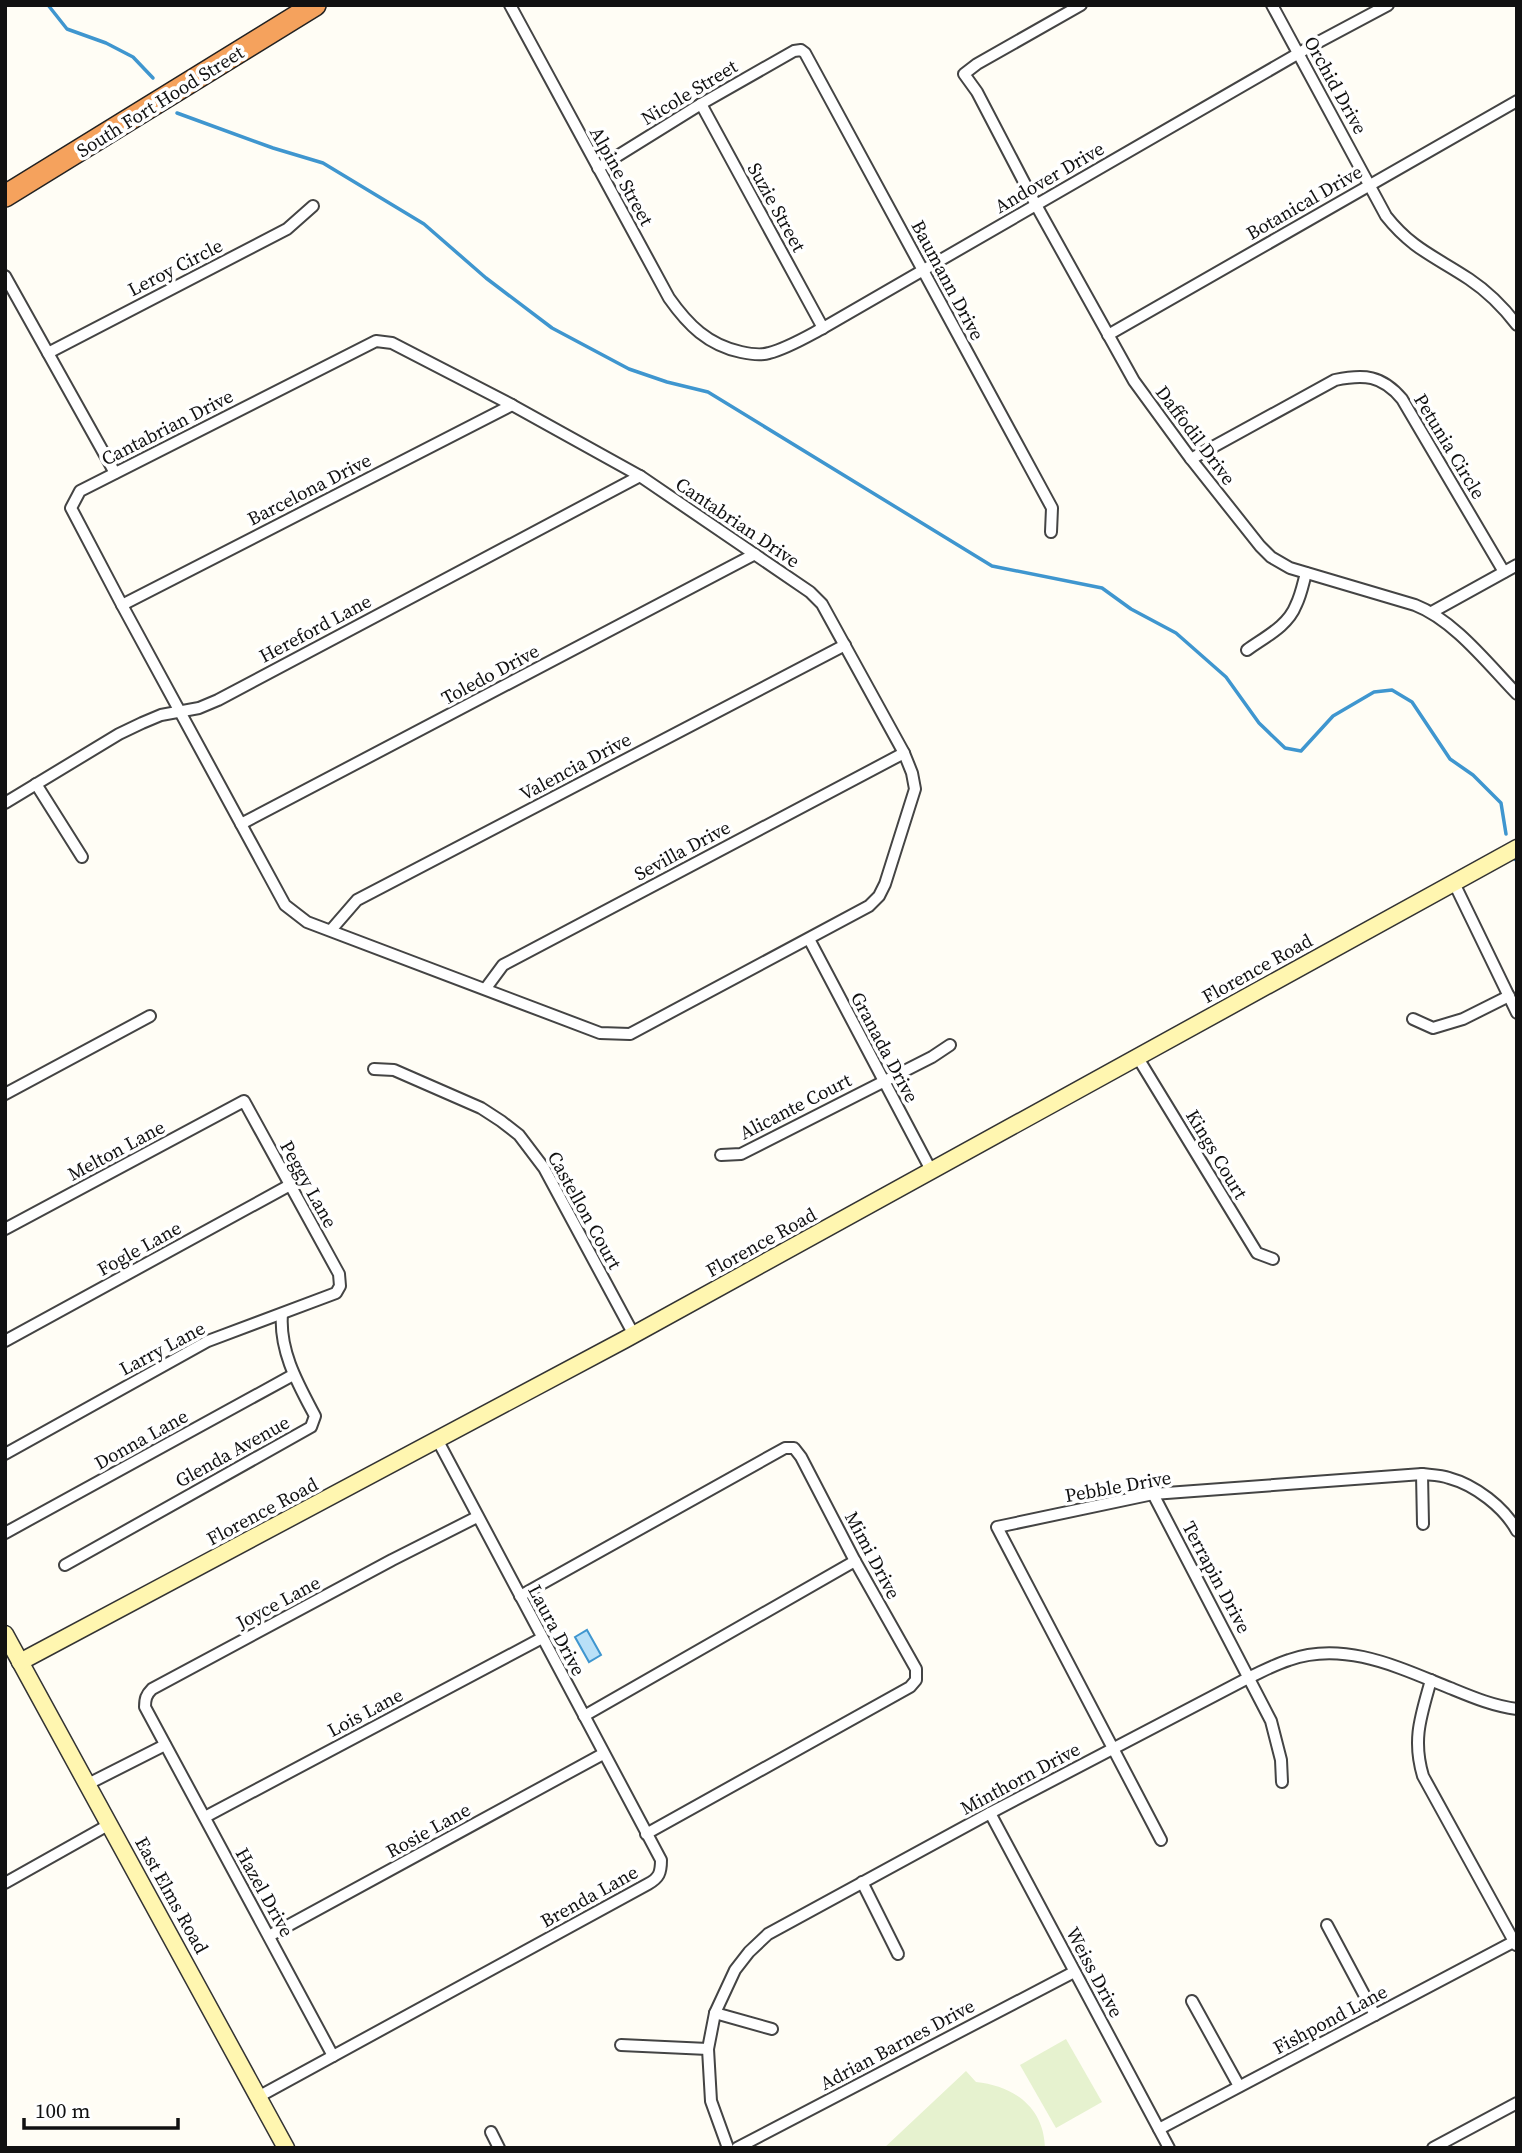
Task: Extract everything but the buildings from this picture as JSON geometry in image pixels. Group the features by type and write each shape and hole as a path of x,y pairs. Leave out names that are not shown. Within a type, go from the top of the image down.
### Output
{"highway":[{"name":"South Fort Hood Street","path":"5,197 315,5"}],"street":[{"name":"Alpine Street","path":"510,5 669,298 682,317 702,336 722,346"},
{"name":"Daffodil Drive","path":"1081,5 964,74 977,92 1134,381 1260,546 1280,562 1307,573 1432,612 1446,621 1517,694"},
{"name":"Orchid Drive","path":"1272,5 1386,216 1406,239 1471,280 1517,325"},
{"name":"Andover Drive","path":"722,346 762,355 823,328 1298,54 1388,5"},
{"name":"Nicole Street","path":"598,168 701,104 794,51 801,50"},
{"name":"Baumann Drive","path":"801,50 806,53 1052,508 1051,532"},
{"name":"Botanical Drive","path":"1108,335 1517,101"},
{"name":"Suzie Street","path":"701,104 823,328"},
{"name":"Leroy Circle","path":"48,353 287,229 313,206"},
{"path":"5,276 115,473"},
{"name":"Cantabrian Drive","path":"376,341 392,343 512,405 640,476 810,592 822,604 904,753 912,773 914,799 885,884 879,896 869,906 630,1034 600,1033 307,922 285,905 71,508 80,491 376,341"},
{"name":"Petunia Circle","path":"1191,459 1335,380 1356,376 1378,380 1393,388 1402,399 1504,572"},
{"name":"Barcelona Drive","path":"122,605 512,405"},
{"name":"Hereford Lane","path":"5,803 119,734 161,715 199,708 218,700 640,476"},
{"name":"Toledo Drive","path":"241,824 755,554"},
{"path":"1432,612 1517,565"},
{"path":"1247,650 1282,626 1289,618 1296,607 1307,573"},
{"name":"Valencia Drive","path":"331,930 357,900 845,645"},
{"name":"Sevilla Drive","path":"486,988 503,965 904,753"},
{"path":"36,784 82,857"},
{"name":"Florence Road","path":"20,1662 634,1335 1517,848"},
{"path":"1454,883 1517,1013"},
{"name":"Granada Drive","path":"809,939 932,1172"},
{"path":"1413,1019 1433,1028 1463,1019 1509,996"},
{"path":"5,1094 150,1016"},
{"name":"Alicante Court","path":"721,1155 741,1154 932,1057 950,1045"},
{"name":"Kings Court","path":"1138,1058 1257,1253 1273,1259"},
{"name":"Castellon Court","path":"374,1069 394,1070 481,1108 519,1135 544,1168 634,1335"},
{"name":"Peggy Lane","path":"244,1101 339,1273 340,1286"},
{"name":"Melton Lane","path":"5,1229 244,1101"},
{"name":"Fogle Lane","path":"5,1341 289,1185"},
{"name":"Larry Lane","path":"5,1454 208,1341 336,1293 340,1286"},
{"name":"Glenda Avenue","path":"65,1565 311,1427 315,1416 293,1375 281,1328 282,1314"},
{"name":"Donna Lane","path":"5,1534 293,1375"},
{"name":"Laura Drive","path":"438,1441 646,1834"},
{"name":"Mimi Drive","path":"520,1596 785,1448 794,1448 916,1670 916,1680 910,1687 646,1834"},
{"path":"1422,1474 1423,1524"},
{"name":"Pebble Drive","path":"1114,1749 997,1527 1153,1494 1422,1474 1448,1477 1471,1486 1496,1505 1517,1531"},
{"name":"Terrapin Drive","path":"1153,1494 1271,1721 1281,1760 1282,1782"},
{"name":"Joyce Lane","path":"165,1745 145,1707 147,1695 152,1689 478,1517"},
{"path":"584,1716 855,1561"},
{"name":"East Elms Road","path":"5,1634 286,2148"},
{"name":"Lois Lane","path":"205,1817 542,1638"},
{"name":"Minthorn Drive","path":"728,2148 711,2101 708,2049 715,2013 735,1970 768,1934 990,1813 1250,1677 1291,1659 1334,1653 1383,1661 1484,1702 1517,1709"},
{"path":"1431,1681 1417,1737 1418,1759 1423,1776 1516,1943"},
{"path":"88,1784 165,1745"},
{"name":"Hazel Drive","path":"165,1745 333,2056"},
{"path":"1114,1749 1161,1840"},
{"name":"Rosie Lane","path":"269,1936 603,1754"},
{"name":"Weiss Drive","path":"990,1813 1169,2148"},
{"path":"5,1883 110,1825"},
{"name":"Brenda Lane","path":"258,2097 656,1880 660,1860 646,1834"},
{"path":"862,1882 898,1954"},
{"path":"1327,1925 1375,2015"},
{"name":"Fishpond Lane","path":"1158,2129 1516,1943"},
{"name":"Adrian Barnes Drive","path":"737,2148 1074,1972"},
{"path":"1192,2001 1239,2087"},
{"path":"715,2013 772,2029"},
{"path":"621,2045 708,2049"},
{"path":"1437,2147 1517,2103"},
{"path":"491,2132 499,2148"}],"green space":[{"path":"1066,2039 1102,2102 1056,2128 1020,2065"},
{"path":"966,2071 976,2082 1003,2088 1024,2101 1039,2121 1045,2148 884,2148"}],"water":[{"path":"587,1630 601,1655 589,1662 575,1637"}],"waterway":[{"path":"48,5 67,29 106,43 133,57 153,78"},
{"path":"177,113 323,163 424,224 486,278 552,328 629,369 708,392 992,566 1102,588 1131,609 1176,633 1226,677 1259,723 1285,748 1301,751 1333,716 1374,692 1392,690 1412,702 1450,759 1473,775 1501,803 1506,834"}]}
